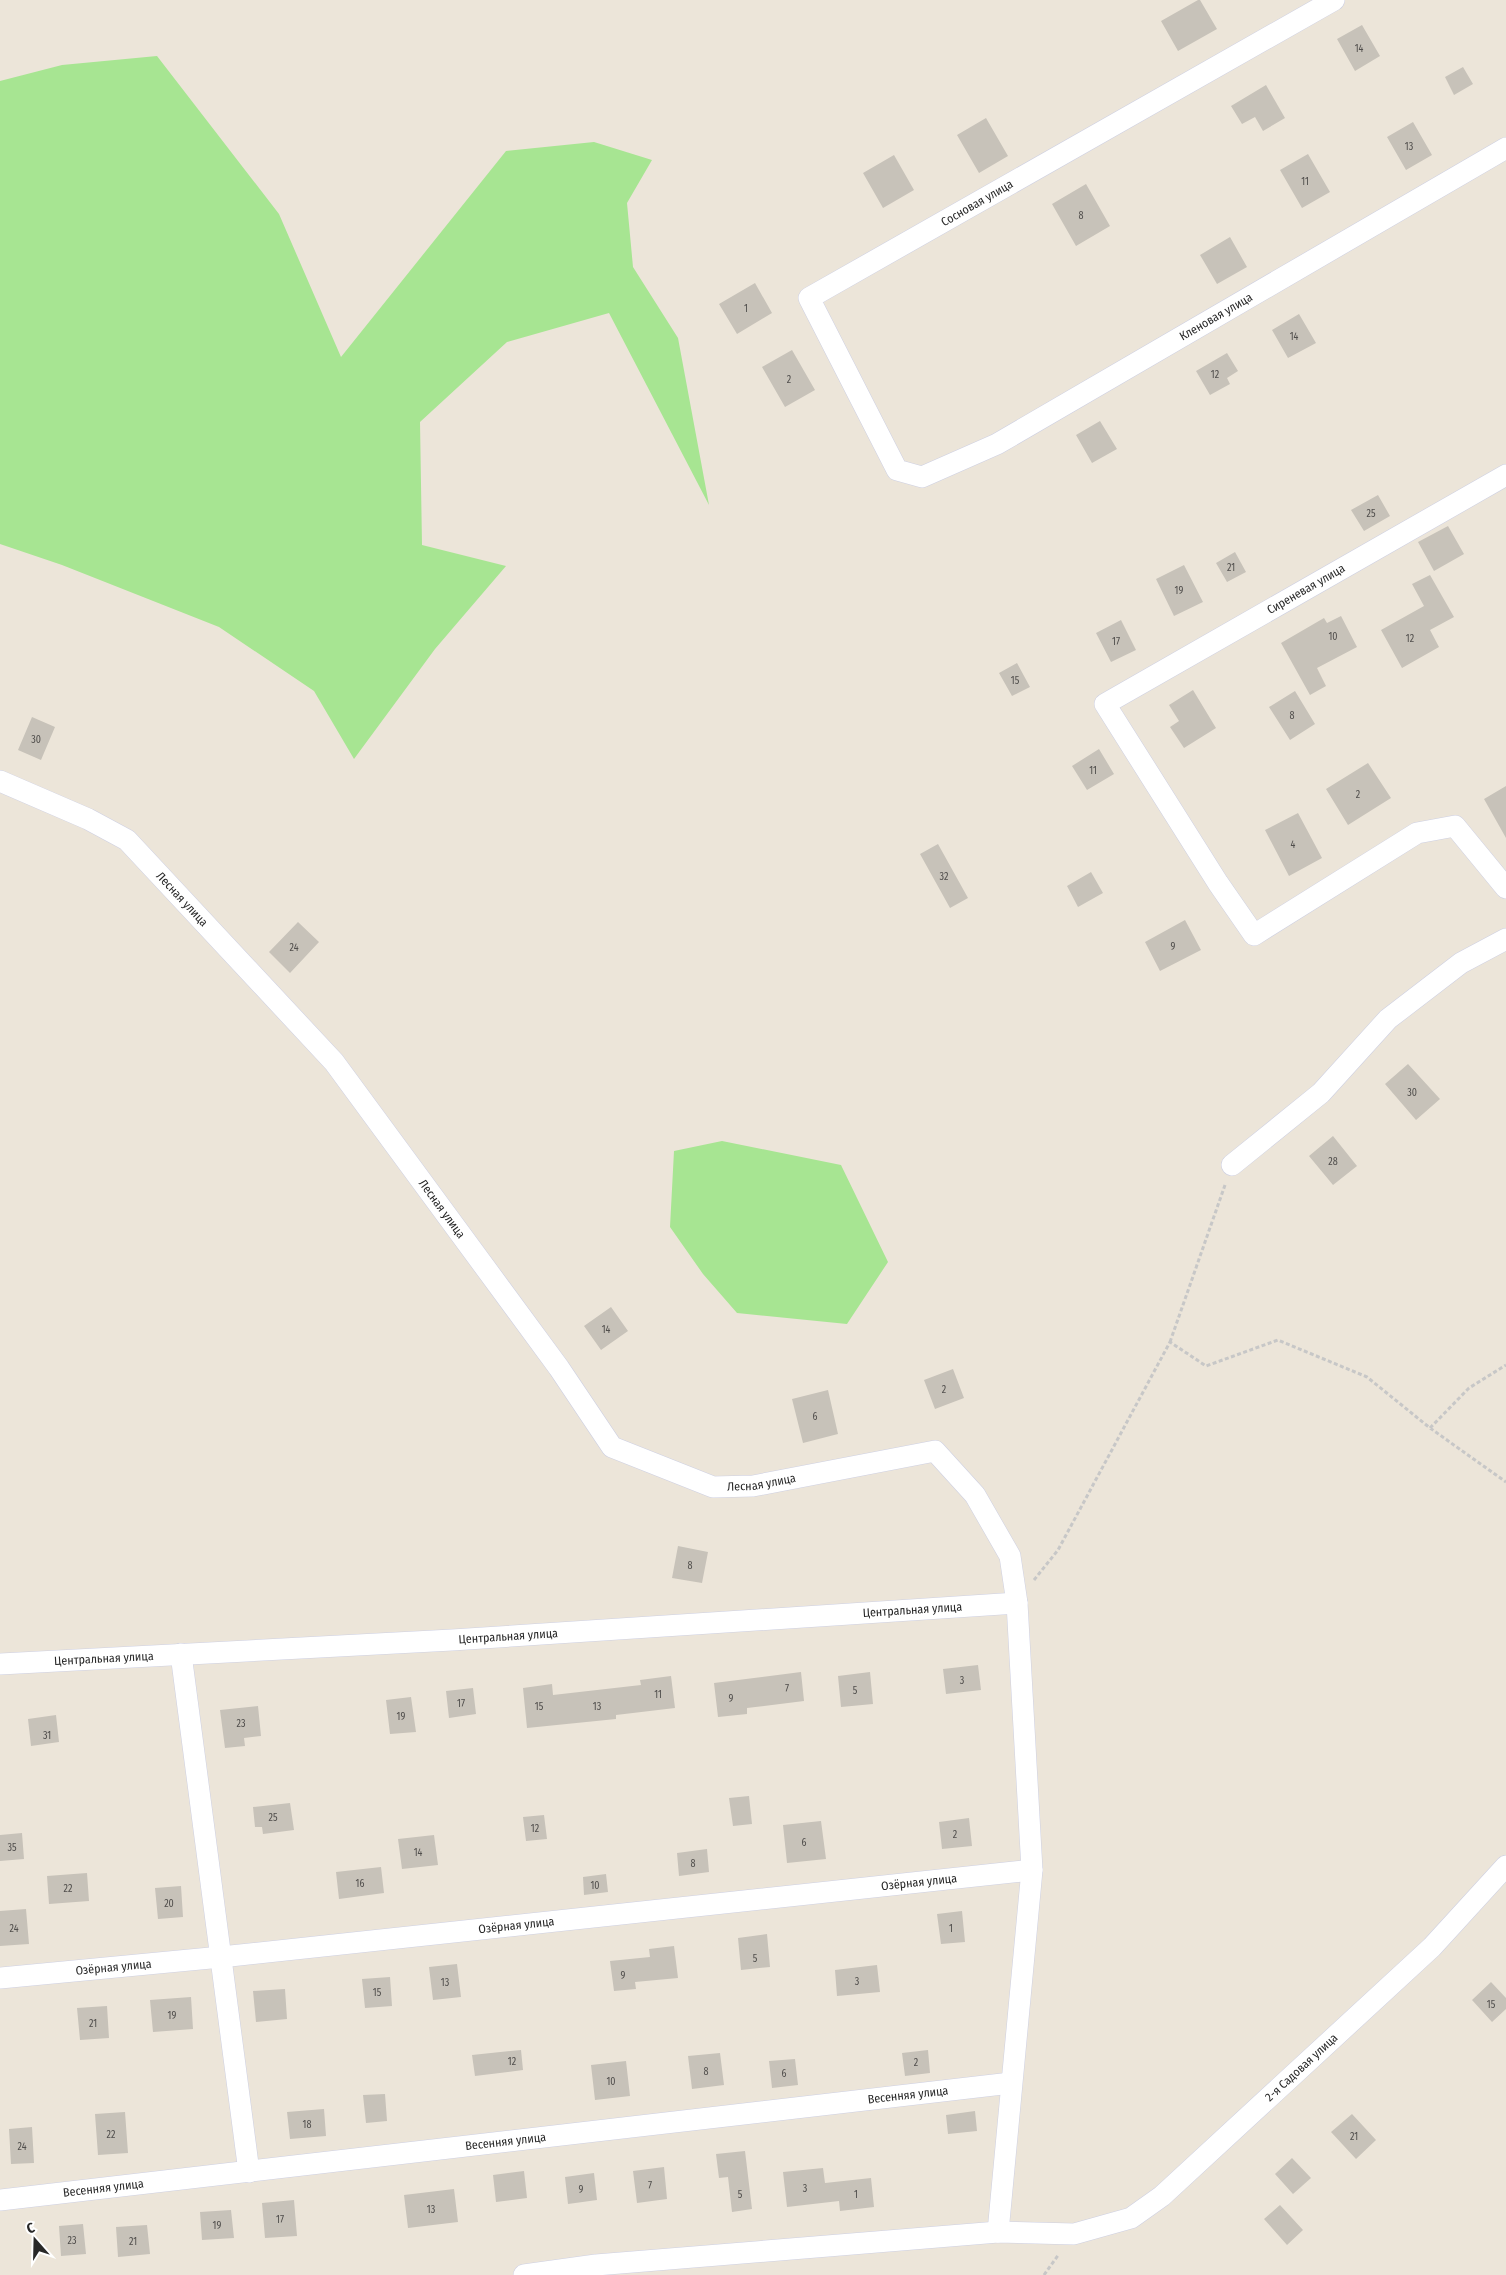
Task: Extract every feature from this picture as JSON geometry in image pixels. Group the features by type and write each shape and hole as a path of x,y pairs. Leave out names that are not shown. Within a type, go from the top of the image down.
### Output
{"street":[{"name":"Сосновая улица","path":"922,477 897,470 809,298 1334,0"},
{"name":"Кленовая улица","path":"922,477 998,444 1506,148"},
{"name":"Сиреневая улица","path":"1506,475 1105,704 1218,884 1254,935 1418,833 1455,826 1506,888"},
{"name":"Лесная улица","path":"0,782 88,819 127,840 327,1055 559,1368 612,1447 713,1487 753,1486 935,1451 975,1495 1010,1556 1016,1602"},
{"path":"1232,1165 1321,1093 1388,1019 1460,963 1506,939"},
{"path":"998,2232 1032,1870 1016,1602"},
{"name":"Центральная улица","path":"0,1664 452,1640 1016,1602"},
{"path":"181,1654 249,2172"},
{"name":"2-я Садовая улица","path":"524,2275 596,2265 998,2232 1074,2234 1131,2218 1162,2196 1432,1947 1506,1866"},
{"name":"Озёрная улица","path":"0,1978 221,1957 1032,1870"},
{"name":"Весенняя улица","path":"0,2200 1011,2083"}],"path":[{"path":"1016,1602 1058,1550 1170,1342 1232,1165"},
{"path":"1170,1342 1206,1366 1278,1340 1367,1377 1430,1428 1506,1482"},
{"path":"1430,1428 1468,1388 1506,1365"}],"green space":[{"path":"157,56 279,214 341,357 506,151 594,142 652,160 627,203 633,267 678,338 709,505 609,313 507,342 420,422 422,545 506,566 435,649 354,759 314,691 219,627 62,565 0,544 0,81 62,65"},
{"path":"722,1141 841,1165 888,1262 847,1324 737,1313 703,1274 670,1227 674,1151"}],"building":[{"path":"1200,0 1217,29 1178,51 1161,21"},
{"path":"1362,25 1380,56 1355,71 1337,39"},
{"path":"1463,67 1473,84 1454,95 1445,77"},
{"path":"1266,85 1285,118 1263,131 1255,117 1242,124 1231,106"},
{"path":"986,118 1008,156 979,173 957,135"},
{"path":"1413,122 1432,155 1406,170 1387,137"},
{"path":"1308,154 1330,192 1302,208 1280,170"},
{"path":"894,155 914,190 883,208 863,173"},
{"path":"1086,184 1110,226 1076,246 1052,204"},
{"path":"1230,237 1247,267 1217,284 1200,255"},
{"path":"755,283 772,313 737,334 719,304"},
{"path":"1299,314 1316,343 1288,358 1272,330"},
{"path":"792,350 815,390 785,407 762,367"},
{"path":"1227,353 1238,371 1227,378 1230,384 1210,395 1196,371"},
{"path":"1100,421 1117,449 1092,463 1076,435"},
{"path":"1378,495 1390,516 1364,531 1351,510"},
{"path":"1448,526 1464,554 1434,571 1418,542"},
{"path":"1235,552 1246,572 1227,582 1216,563"},
{"path":"1184,565 1203,602 1174,616 1156,579"},
{"path":"1430,575 1454,617 1430,630 1439,647 1402,668 1381,630 1424,606 1412,584"},
{"path":"1341,616 1357,647 1317,668 1326,686 1310,695 1281,643 1324,618 1327,623"},
{"path":"1121,620 1136,650 1111,662 1096,633"},
{"path":"1017,663 1030,687 1012,696 999,673"},
{"path":"1193,690 1216,728 1184,748 1170,727 1179,721 1169,705"},
{"path":"1295,691 1315,724 1290,740 1269,707"},
{"path":"32,717 55,727 41,760 18,750"},
{"path":"1099,749 1114,774 1087,790 1072,766"},
{"path":"1368,763 1391,798 1348,825 1326,789"},
{"path":"1506,786 1506,838 1484,799"},
{"path":"1298,813 1322,858 1289,876 1265,830"},
{"path":"938,844 968,898 950,908 920,854"},
{"path":"1091,872 1103,893 1078,907 1067,886"},
{"path":"1185,920 1201,950 1160,971 1145,942"},
{"path":"298,922 319,942 290,973 269,952"},
{"path":"1408,1064 1440,1099 1416,1120 1385,1084"},
{"path":"1333,1136 1357,1166 1333,1185 1309,1156"},
{"path":"611,1307 628,1331 601,1350 584,1326"},
{"path":"953,1369 964,1398 935,1409 924,1380"},
{"path":"828,1390 838,1434 803,1443 792,1399"},
{"path":"678,1546 708,1552 702,1583 672,1578"},
{"path":"978,1665 981,1690 946,1694 943,1669"},
{"path":"801,1672 804,1701 747,1708 747,1714 718,1717 714,1683"},
{"path":"870,1672 873,1704 841,1707 838,1676"},
{"path":"671,1676 675,1708 616,1715 616,1719 527,1728 523,1688 552,1684 553,1695 641,1685 640,1680"},
{"path":"473,1688 476,1714 449,1718 446,1691"},
{"path":"411,1697 416,1732 390,1734 386,1700"},
{"path":"258,1706 261,1736 244,1738 245,1746 225,1748 220,1710"},
{"path":"56,1715 59,1742 31,1746 28,1719"},
{"path":"749,1796 752,1824 733,1826 729,1798"},
{"path":"290,1803 294,1830 263,1834 262,1827 255,1827 253,1807"},
{"path":"544,1815 547,1839 526,1841 523,1817"},
{"path":"969,1818 972,1846 942,1849 939,1822"},
{"path":"821,1821 826,1859 787,1863 783,1825"},
{"path":"22,1833 24,1859 0,1861 0,1835"},
{"path":"434,1835 438,1865 402,1869 398,1839"},
{"path":"707,1849 709,1872 679,1876 677,1853"},
{"path":"381,1867 384,1893 339,1899 336,1872"},
{"path":"87,1873 89,1901 49,1904 47,1876"},
{"path":"606,1874 608,1892 584,1895 583,1877"},
{"path":"181,1886 183,1917 158,1919 155,1888"},
{"path":"26,1909 29,1944 0,1946 0,1911"},
{"path":"962,1911 965,1942 941,1944 937,1914"},
{"path":"767,1934 770,1967 741,1970 738,1938"},
{"path":"674,1946 678,1978 635,1982 636,1989 614,1991 610,1961 650,1957 649,1949"},
{"path":"457,1964 461,1997 433,2000 429,1967"},
{"path":"877,1965 880,1992 837,1996 835,1970"},
{"path":"390,1977 392,2006 365,2008 362,1979"},
{"path":"1491,1982 1506,1998 1506,2009 1492,2022 1472,2000"},
{"path":"285,1989 287,2019 256,2022 253,1991"},
{"path":"191,1997 193,2029 153,2032 150,2000"},
{"path":"107,2006 109,2038 80,2040 77,2008"},
{"path":"521,2050 523,2070 475,2076 472,2055"},
{"path":"928,2050 930,2073 905,2076 902,2053"},
{"path":"720,2053 724,2085 692,2089 688,2056"},
{"path":"795,2059 798,2085 772,2088 769,2061"},
{"path":"626,2061 630,2096 595,2100 591,2065"},
{"path":"385,2094 387,2121 366,2123 363,2095"},
{"path":"324,2109 326,2136 290,2139 287,2112"},
{"path":"975,2111 977,2131 948,2134 946,2115"},
{"path":"125,2112 128,2153 98,2155 95,2114"},
{"path":"1352,2114 1376,2140 1356,2159 1331,2132"},
{"path":"32,2127 34,2163 11,2164 9,2129"},
{"path":"745,2151 752,2209 732,2212 728,2177 719,2178 716,2154"},
{"path":"1292,2158 1311,2178 1293,2194 1275,2174"},
{"path":"664,2167 667,2199 637,2203 633,2171"},
{"path":"823,2168 825,2183 871,2178 874,2207 840,2211 839,2201 787,2207 783,2172"},
{"path":"524,2171 527,2198 496,2202 493,2175"},
{"path":"594,2173 597,2200 568,2204 565,2177"},
{"path":"454,2189 458,2222 408,2228 404,2195"},
{"path":"294,2200 297,2236 265,2238 262,2203"},
{"path":"1280,2205 1303,2230 1287,2245 1264,2219"},
{"path":"231,2210 234,2238 202,2240 200,2212"},
{"path":"83,2224 86,2254 61,2256 59,2226"},
{"path":"147,2225 150,2254 118,2257 116,2227"}]}
